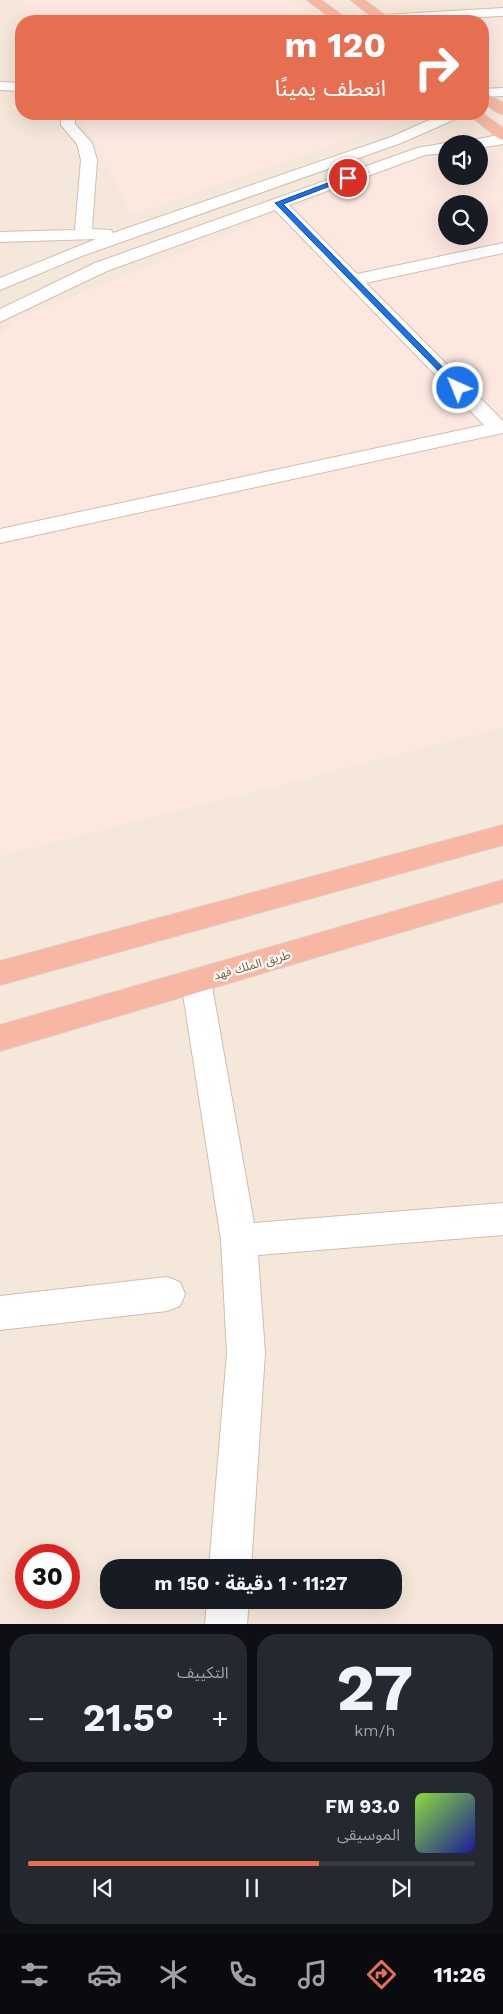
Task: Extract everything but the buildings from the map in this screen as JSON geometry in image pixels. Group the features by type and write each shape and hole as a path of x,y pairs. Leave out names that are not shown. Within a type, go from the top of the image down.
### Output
{"highway":[{"path":"313,0 334,15"},
{"path":"357,0 377,15"},
{"path":"489,99 503,110"},
{"path":"483,120 503,135"},
{"path":"0,973 503,835"},
{"name":"طريق الملك فهد","path":"0,1038 503,891"}],"street":[{"path":"458,15 503,12"},
{"path":"0,86 15,87"},
{"path":"489,93 503,92"},
{"path":"68,120 68,125 84,143 90,160 83,235"},
{"path":"0,285 76,252 396,140 441,120"},
{"path":"488,142 503,139"},
{"path":"0,316 100,267 422,151 438,149"},
{"path":"323,166 348,178"},
{"path":"0,536 498,428 278,203"},
{"path":"0,237 131,233"},
{"path":"354,280 503,248"},
{"path":"196,981 239,1240 246,1353 231,1559"},
{"path":"239,1240 503,1219"},
{"path":"0,1313 167,1294"},
{"path":"226,1624 227,1609"}],"shaded area":[{"path":"0,0 503,0 503,1624 0,1624"},
{"path":"23,0 292,0 315,15 30,15"},
{"path":"503,21 503,78 489,80 489,23"},
{"path":"83,120 405,120 132,215"},
{"path":"479,132 483,135 472,135"},
{"path":"488,140 503,152 503,728 0,856 0,335 13,321 438,149 438,185 488,185"}],"route":[{"path":"348,178 278,203 458,388"}]}
